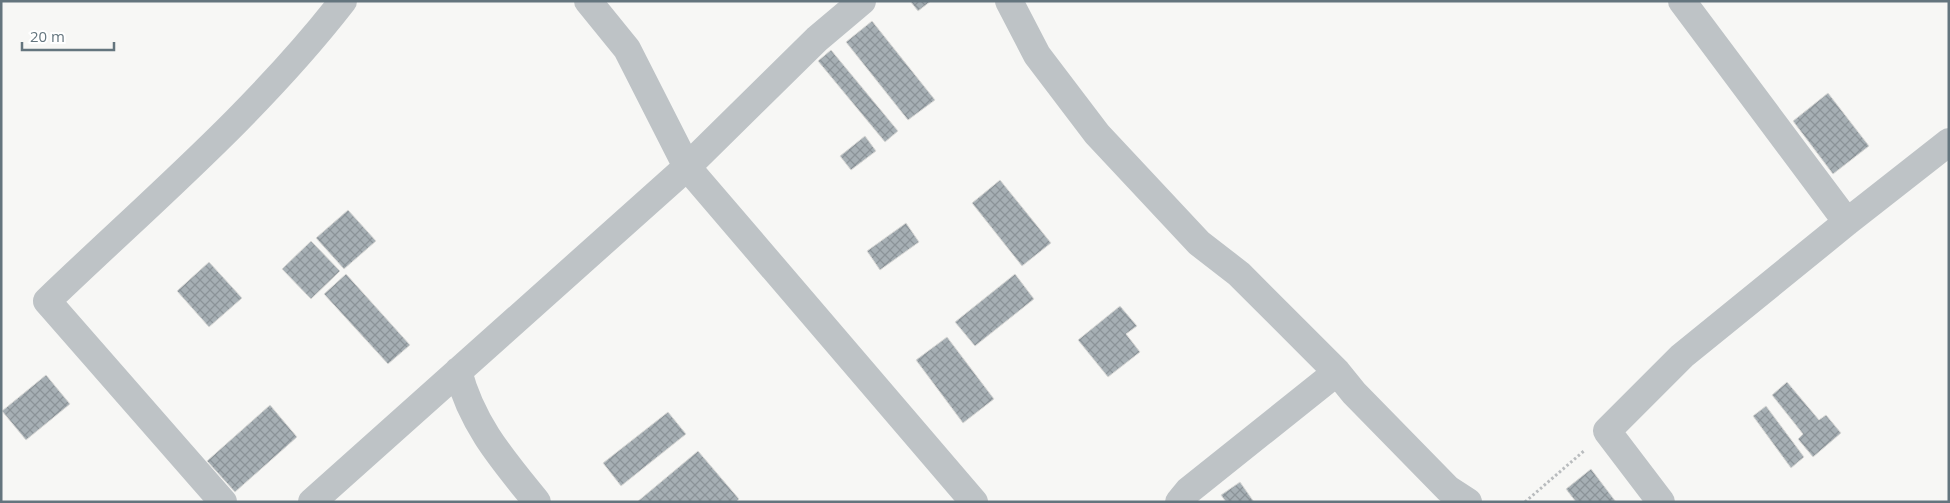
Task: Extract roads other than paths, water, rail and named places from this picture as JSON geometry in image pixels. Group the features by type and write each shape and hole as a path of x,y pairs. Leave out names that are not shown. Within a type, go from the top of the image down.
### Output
{"street":[{"path":"224,502 47,300 248,109 324,25 343,1"},
{"path":"588,1 627,49 687,167 974,502"},
{"path":"312,502 687,167 817,39 862,1"},
{"path":"1009,1 1037,55 1097,134 1199,244 1239,274 1337,372 1354,393 1448,489 1468,502"},
{"path":"1682,1 1847,222"},
{"path":"1661,502 1607,431 1682,356 1949,142"},
{"path":"458,372 464,394 489,442 537,502"},
{"path":"1179,502 1188,491 1337,372"}]}
